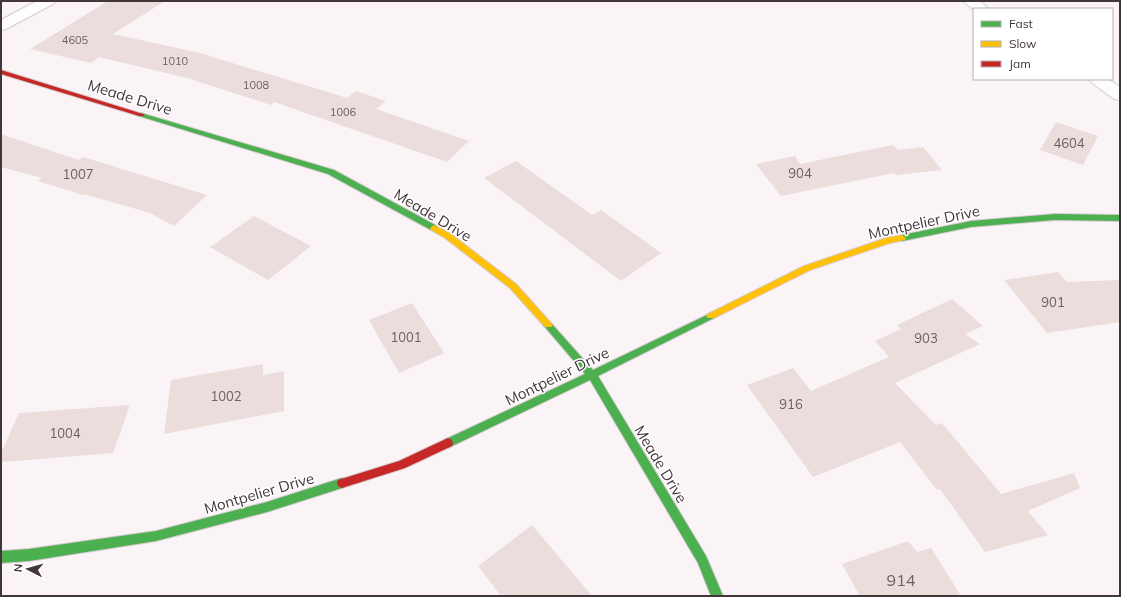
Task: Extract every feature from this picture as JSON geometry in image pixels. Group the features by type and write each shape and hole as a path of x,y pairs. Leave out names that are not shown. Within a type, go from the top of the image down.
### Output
{"street":[{"path":"1,26 48,1"},
{"path":"970,1 980,8"},
{"name":"Meade Drive","path":"1,72 331,172 448,236 513,286 592,375 702,560 717,596"},
{"path":"1098,80 1120,95"},
{"name":"Montpelier Drive","path":"1,557 29,555 156,536 267,507 401,465 592,375 807,268 889,240 971,224 1055,217 1120,218"}],"building":[{"path":"108,1 165,1 113,34 200,53 347,98 356,91 386,101 376,109 469,141 447,162 274,102 271,105 187,78 99,57 91,63 30,49"},
{"path":"1056,122 1098,136 1083,165 1040,150"},
{"path":"1,134 79,160 83,157 207,195 174,226 150,213 84,194 83,195 38,181 42,178 1,167"},
{"path":"893,145 898,150 923,147 942,170 896,175 894,173 781,196 756,164 795,156 800,164"},
{"path":"516,161 592,215 601,210 661,253 621,281 484,178"},
{"path":"254,216 311,246 268,280 210,247"},
{"path":"1058,272 1067,282 1120,280 1120,322 1047,333 1004,280"},
{"path":"952,299 983,326 965,334 980,344 895,383 936,425 942,423 1001,494 1074,473 1080,488 1028,511 1048,535 985,552 940,489 937,490 900,442 813,477 747,385 793,368 811,391 889,357 875,341 901,329 897,325"},
{"path":"412,303 444,353 399,373 369,320"},
{"path":"263,364 263,375 284,371 284,411 164,434 171,380"},
{"path":"130,405 113,453 1,462 1,453 19,413"},
{"path":"532,525 592,596 501,596 478,566"},
{"path":"908,541 917,552 931,548 961,596 860,596 842,564"}],"traffic: fast":[{"path":"141,115 331,172 434,228"},
{"path":"902,238 971,224 1055,217 1120,218"},
{"path":"448,443 590,376 711,316"},
{"path":"548,325 592,375 702,560 717,596"},
{"path":"1,557 29,555 156,536 267,507 342,483"}],"traffic: slow":[{"path":"434,228 448,236 513,286 548,325"},
{"path":"711,316 807,268 889,240 902,238"}],"traffic: jam":[{"path":"1,72 141,115"},
{"path":"342,483 401,465 448,443"}]}
